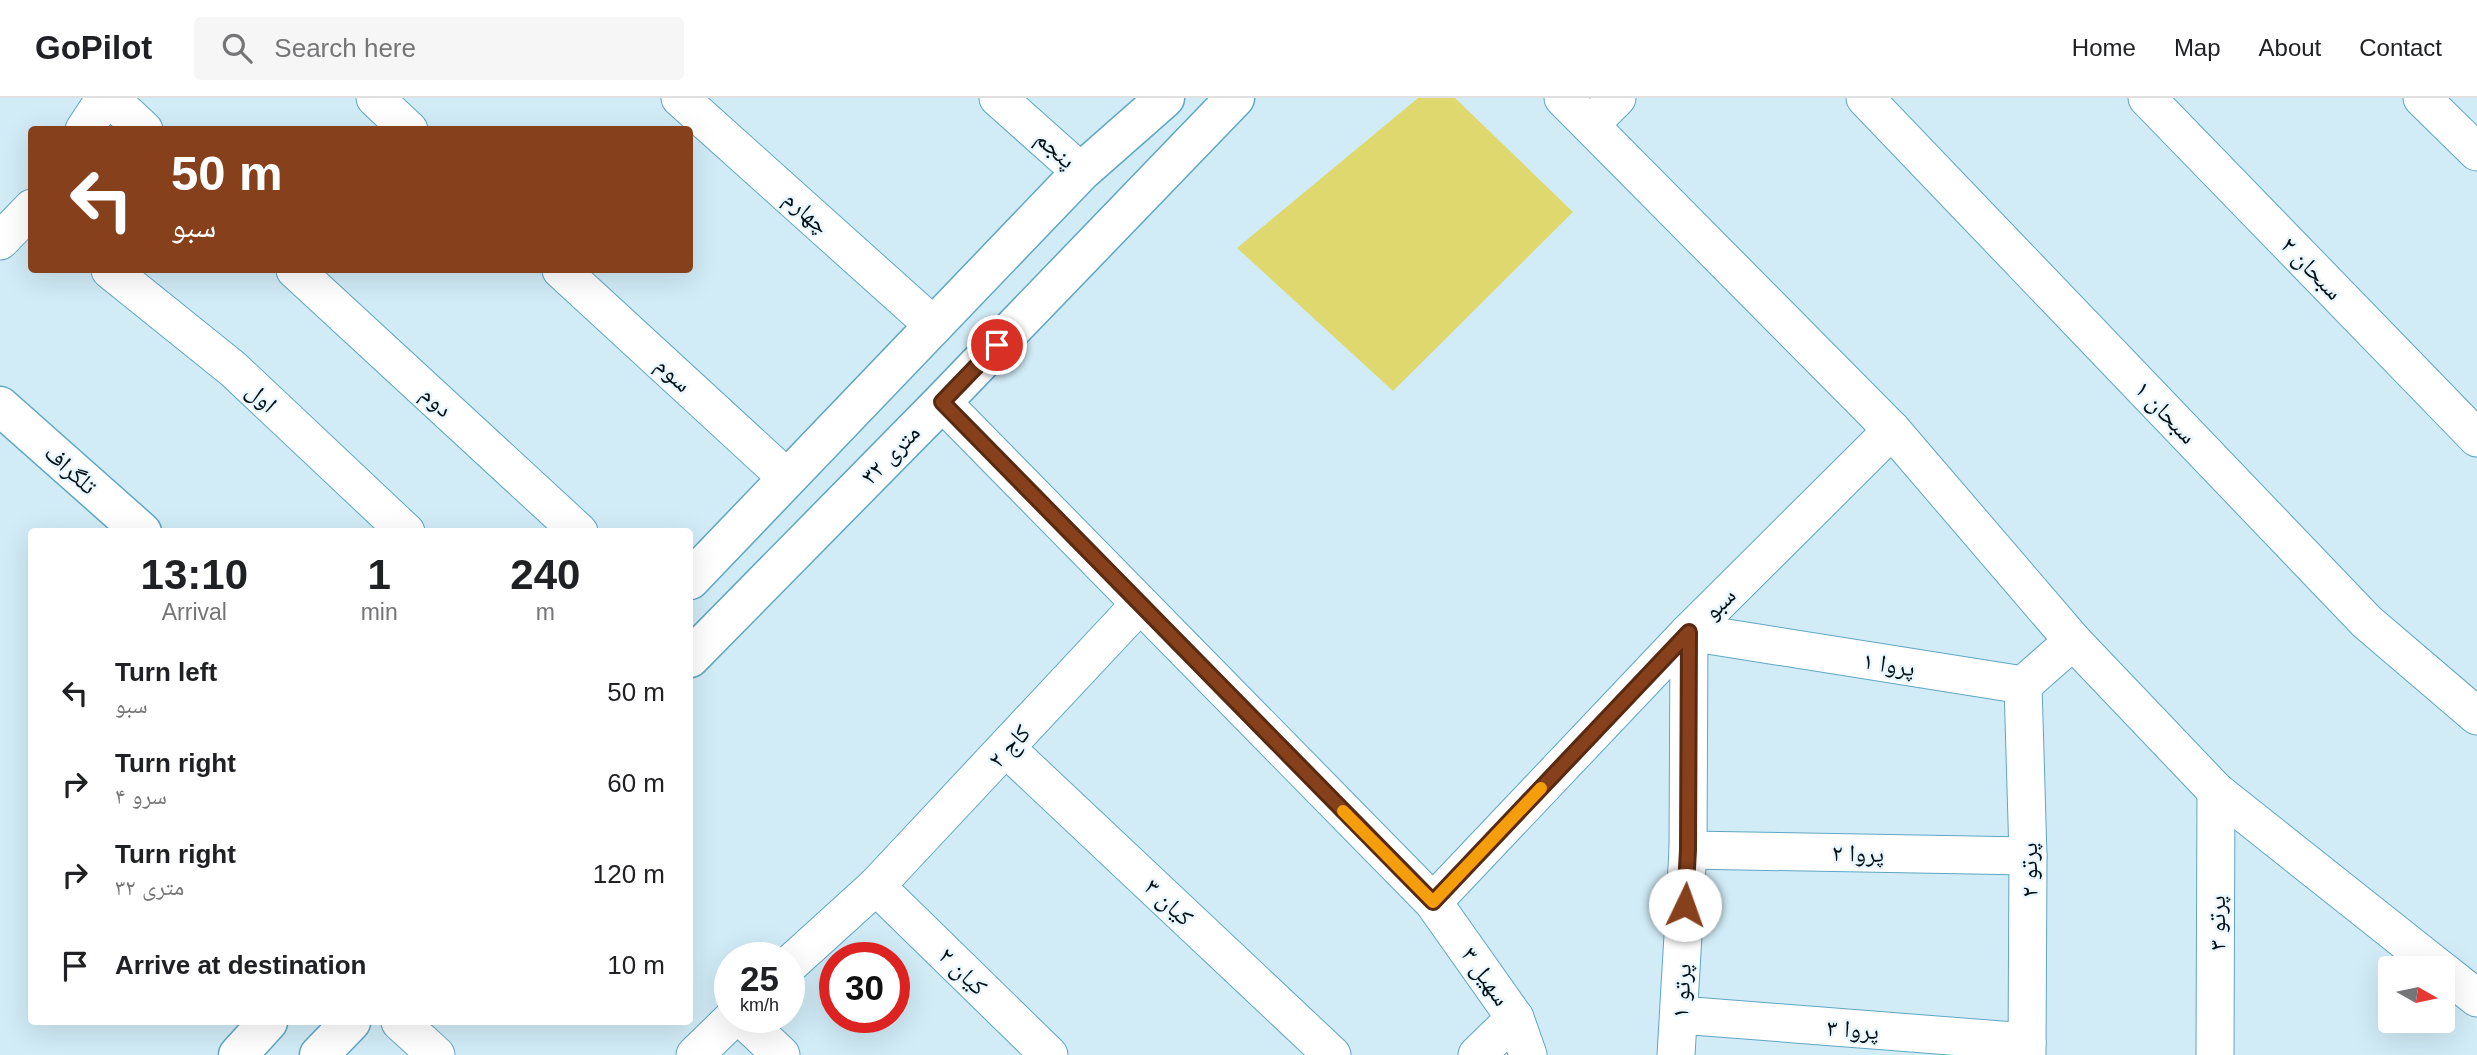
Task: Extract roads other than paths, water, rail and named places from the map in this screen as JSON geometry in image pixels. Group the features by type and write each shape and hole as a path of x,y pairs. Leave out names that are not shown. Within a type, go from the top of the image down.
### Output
{"main road":[{"path":"693,577 1081,172 1165,98"},
{"name":"۳۲ متری","path":"693,655 1236,98"},
{"name":"تلگراف","path":"0,406 137,528"},
{"path":"238,1055 265,1025"},
{"path":"319,1055 348,1025"}],"street":[{"path":"87,126 107,98 139,126"},
{"path":"375,98 405,126"},
{"name":"چهارم","path":"680,98 934,326"},
{"name":"پنجم","path":"998,98 1081,172"},
{"path":"1563,98 1892,430 2073,641 2217,791 2425,956"},
{"path":"1590,125 1618,98"},
{"name":"سبحان ۱","path":"1865,98 2367,622 2477,716"},
{"name":"سبحان ۲","path":"2147,98 2477,439"},
{"path":"2422,98 2477,152"},
{"path":"0,241 28,212"},
{"name":"اول","path":"114,273 233,369 402,528"},
{"name":"دوم","path":"298,273 575,528"},
{"name":"سوم","path":"564,273 787,478"},
{"name":"سهیل ۳","path":"942,402 1433,902 1515,1018 1528,1055"},
{"name":"سبو","path":"1433,902 1689,632 1892,430"},
{"name":"کاج ۲","path":"805,950 876,886 1140,604"},
{"name":"پروا ۱","path":"1689,632 2023,685"},
{"name":"پرتو ۱","path":"1676,1055 1688,850 1689,632"},
{"path":"2023,685 2073,641"},
{"name":"پرتو ۲","path":"2023,685 2028,856 2027,1049"},
{"name":"کیان ۳","path":"1007,749 1332,1055"},
{"name":"پرتو ۳","path":"2215,1055 2217,791"},
{"name":"پروا ۲","path":"1688,850 2028,856"},
{"name":"کیان ۲","path":"876,886 1049,1055"},
{"path":"2455,980 2477,998"},
{"name":"پروا ۳","path":"1680,1015 2027,1049"},
{"path":"1477,1055 1515,1018"},
{"path":"403,1025 436,1055"},
{"path":"695,1055 718,1033"},
{"path":"757,1033 780,1055"}]}
